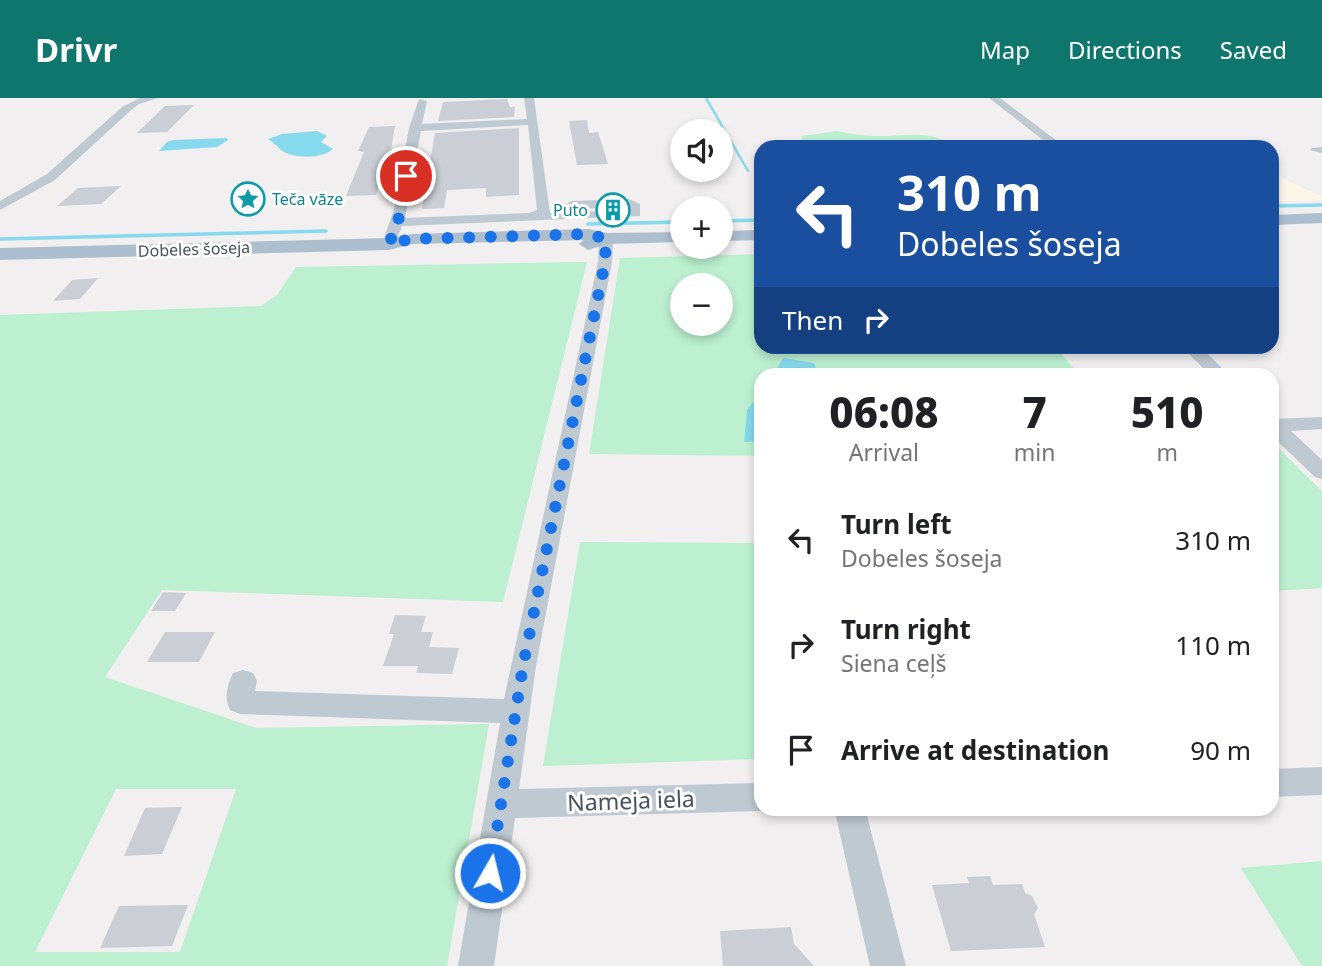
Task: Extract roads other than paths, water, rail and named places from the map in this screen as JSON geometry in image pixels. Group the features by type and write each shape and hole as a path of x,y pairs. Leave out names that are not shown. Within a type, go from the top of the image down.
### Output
{"main road":[{"name":"Dobeles šoseja","path":"0,254 389,244 408,249 589,244 592,213 670,234"},
{"path":"1279,220 1322,218"},
{"path":"733,236 754,235"}],"street":[{"path":"0,206 51,177 126,109 136,102 153,98"},
{"path":"530,98 544,212 532,217"},
{"path":"994,98 1050,140"},
{"path":"389,244 398,222 414,128 422,101"},
{"path":"414,128 533,122"},
{"path":"398,222 532,217 620,209"},
{"path":"476,966 515,711 605,262 592,213"},
{"path":"1198,354 1213,368"},
{"path":"1279,426 1322,423"},
{"path":"1279,432 1322,472"},
{"path":"243,681 240,702 515,711"},
{"path":"1279,783 1322,782"},
{"name":"Nameja iela","path":"500,804 754,797"},
{"path":"851,816 888,966"}],"water":[{"path":"317,131 327,136 321,142 333,149 322,155 300,156 286,153 268,139 282,134"},
{"path":"173,140 228,140 217,147 159,151 167,142"},
{"path":"783,358 814,363 816,368 777,368"},
{"path":"754,402 754,441 744,442 747,410"}],"waterway":[{"path":"706,98 748,171"},
{"path":"1279,206 1322,205"},
{"path":"733,221 754,220"},
{"path":"588,224 670,222"},
{"path":"0,239 326,231"}],"place":[{"name":"Teča vāze","path":"248,199"},
{"name":"Puto","path":"613,210"}]}
